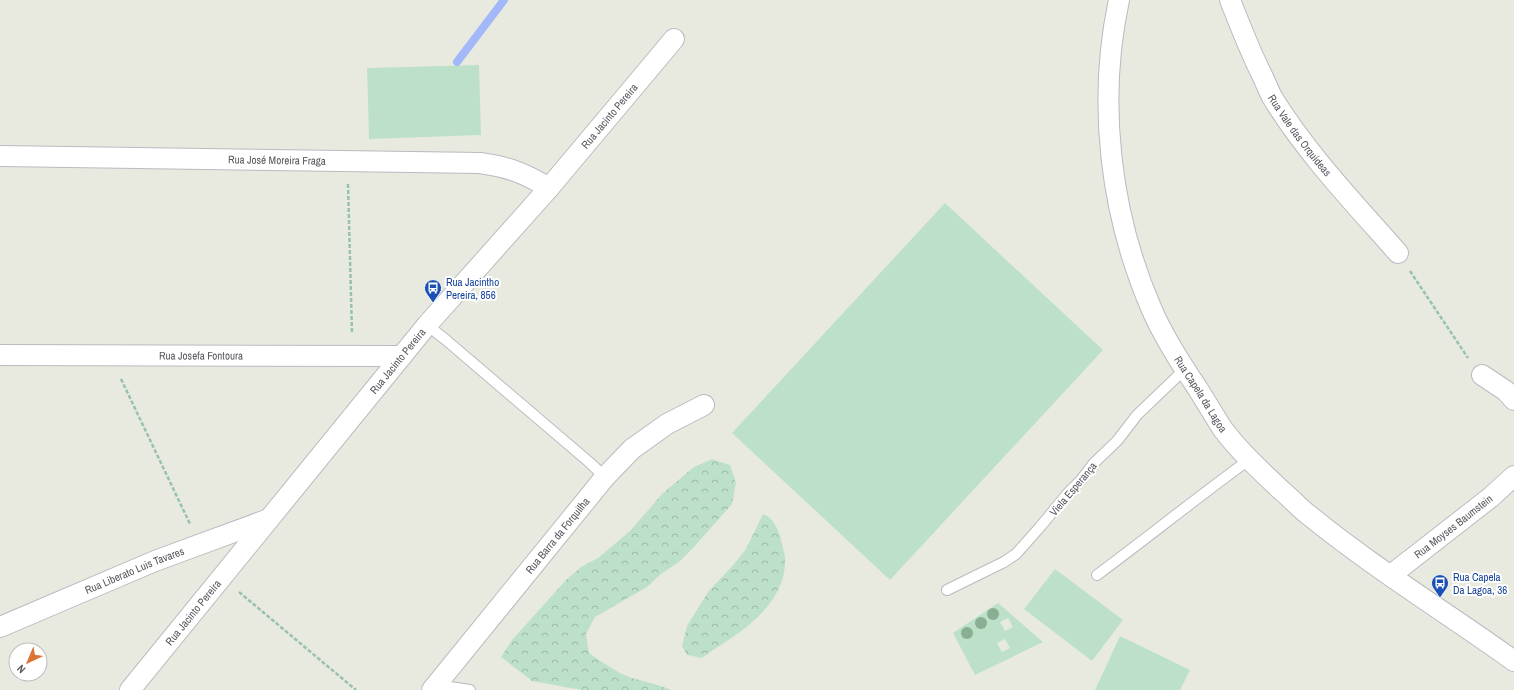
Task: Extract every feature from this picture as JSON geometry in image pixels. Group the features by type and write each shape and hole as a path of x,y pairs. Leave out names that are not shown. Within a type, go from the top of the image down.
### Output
{"street":[{"name":"Rua Capela da Lagoa","path":"1119,0 1115,18 1109,68 1110,130 1116,189 1131,251 1152,310 1177,356 1223,429 1250,459 1309,516 1514,660"},
{"name":"Rua Vale das Orquídeas","path":"1230,0 1247,43 1276,102 1309,151 1360,212 1398,253"},
{"name":"Rua Jacinto Pereira","path":"130,690 426,325 549,188 674,39"},
{"name":"Rua José Moreira Fraga","path":"0,156 480,163 504,167 529,176 549,188"},
{"name":"Rua Josefa Fontoura","path":"0,355 402,356"},
{"path":"1482,375 1506,391 1514,400"},
{"name":"Rua Barra da Forquilha","path":"434,688 605,477 632,449 661,428 704,405"},
{"name":"Rua Moyses Baumstein","path":"1391,575 1491,497 1514,476"},
{"name":"Rua Liberato Luis Tavares","path":"0,627 155,561 270,519"}],"lane":[{"path":"426,325 482,370 605,477"},
{"name":"Viela Esperança","path":"947,590 1004,562 1016,554 1040,528 1094,463 1117,441 1137,415 1185,369"},
{"path":"1097,575 1250,459"},
{"path":"434,688 470,690"}],"path":[{"path":"347,161 353,356"},
{"path":"1398,253 1480,375 1482,375"},
{"path":"110,355 200,544"},
{"path":"222,578 356,690"}],"green space":[{"path":"479,65 481,135 369,139 367,68"},
{"path":"945,203 1103,350 890,580 732,433"},
{"path":"712,459 730,465 736,483 732,504 680,561 661,574 647,587 595,617 586,634 589,653 604,663 626,676 670,690 582,690 532,681 501,657 512,640 566,580 581,567 598,558 630,531 663,493 694,467"},
{"path":"763,514 773,521 777,528 785,556 784,571 776,594 770,604 752,622 733,637 702,658 687,655 682,646 687,626 708,592 746,549"},
{"path":"1055,569 1123,620 1092,661 1024,609"},
{"path":"998,603 1043,642 975,675 953,633","holes":["1008,618 1013,627 1005,631 1000,622","1005,639 1010,648 1002,652 997,643"]},
{"path":"1120,636 1190,670 1180,690 1095,690"}],"waterway":[{"path":"457,62 504,0"}],"place":[{"name":"Rua Jacintho Pereira, 856","path":"433,303"},
{"name":"Rua Capela Da Lagoa, 36","path":"1440,598"}]}
